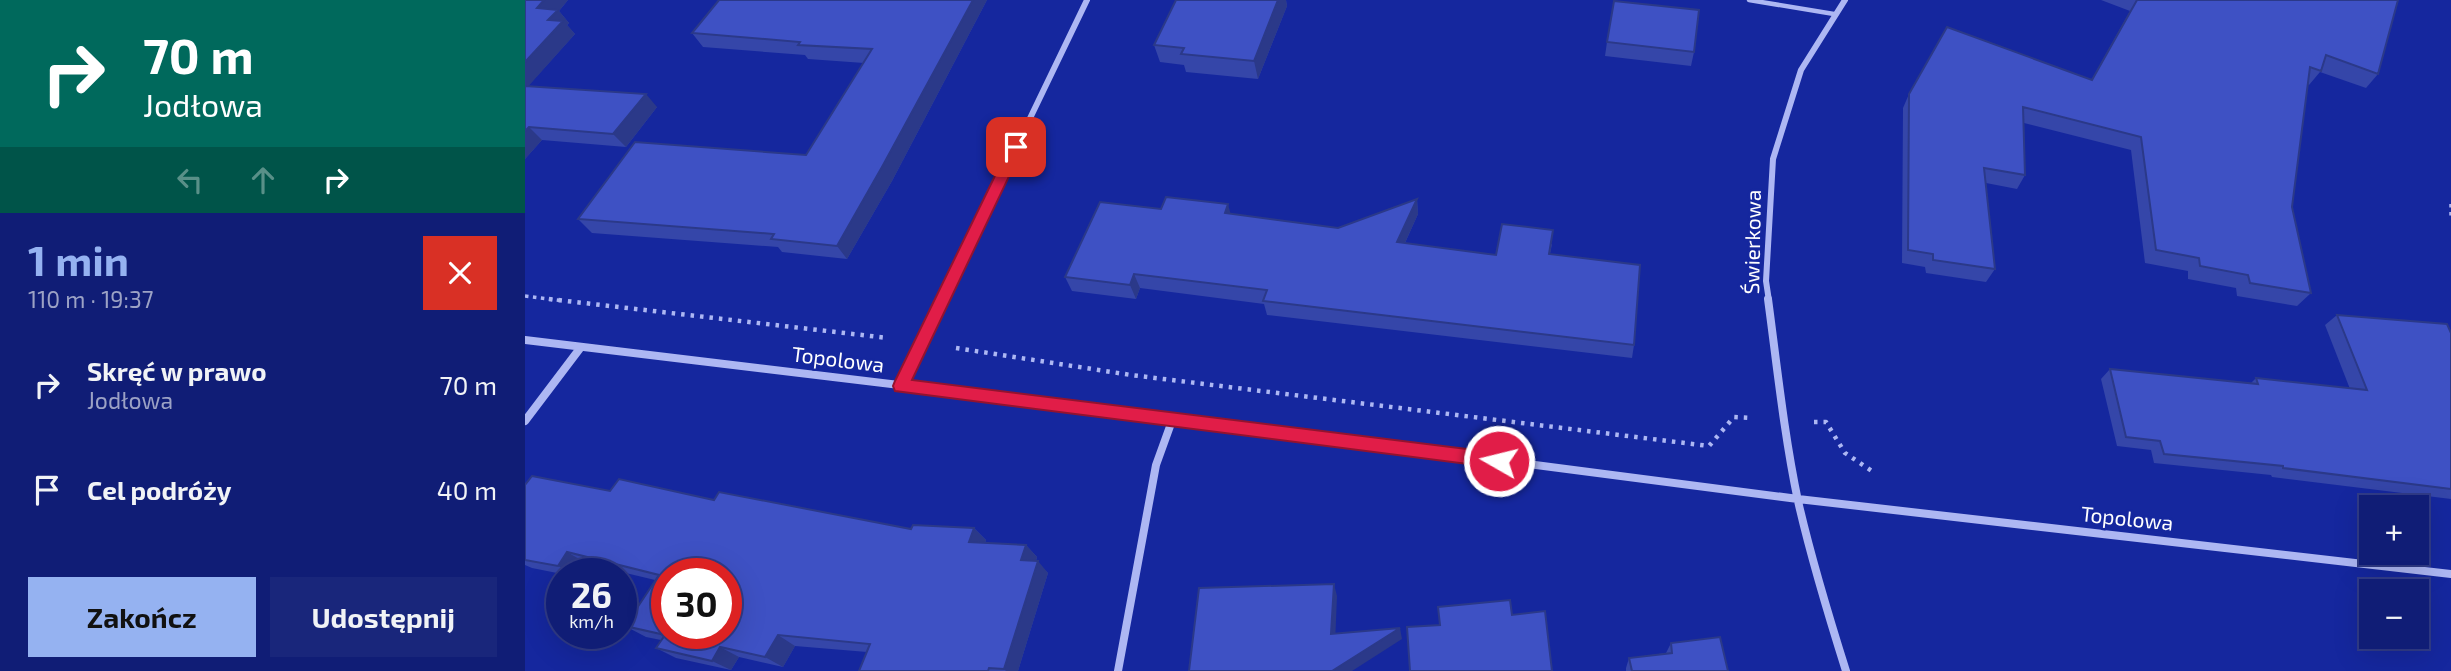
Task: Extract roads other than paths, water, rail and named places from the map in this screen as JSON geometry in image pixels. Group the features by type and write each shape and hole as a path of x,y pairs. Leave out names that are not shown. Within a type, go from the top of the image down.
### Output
{"street":[{"path":"901,386 1087,0"},
{"name":"Świerkowa","path":"1798,499 1784,420 1766,281 1773,159 1801,70 1845,0"},
{"name":"Topolowa","path":"525,340 1173,418 1798,499 2451,574"},
{"path":"525,421 581,347"},
{"path":"1118,671 1156,465 1173,418"},
{"path":"1798,499 1814,568 1846,671"}],"lane":[{"path":"1749,0 1834,14"}]}
